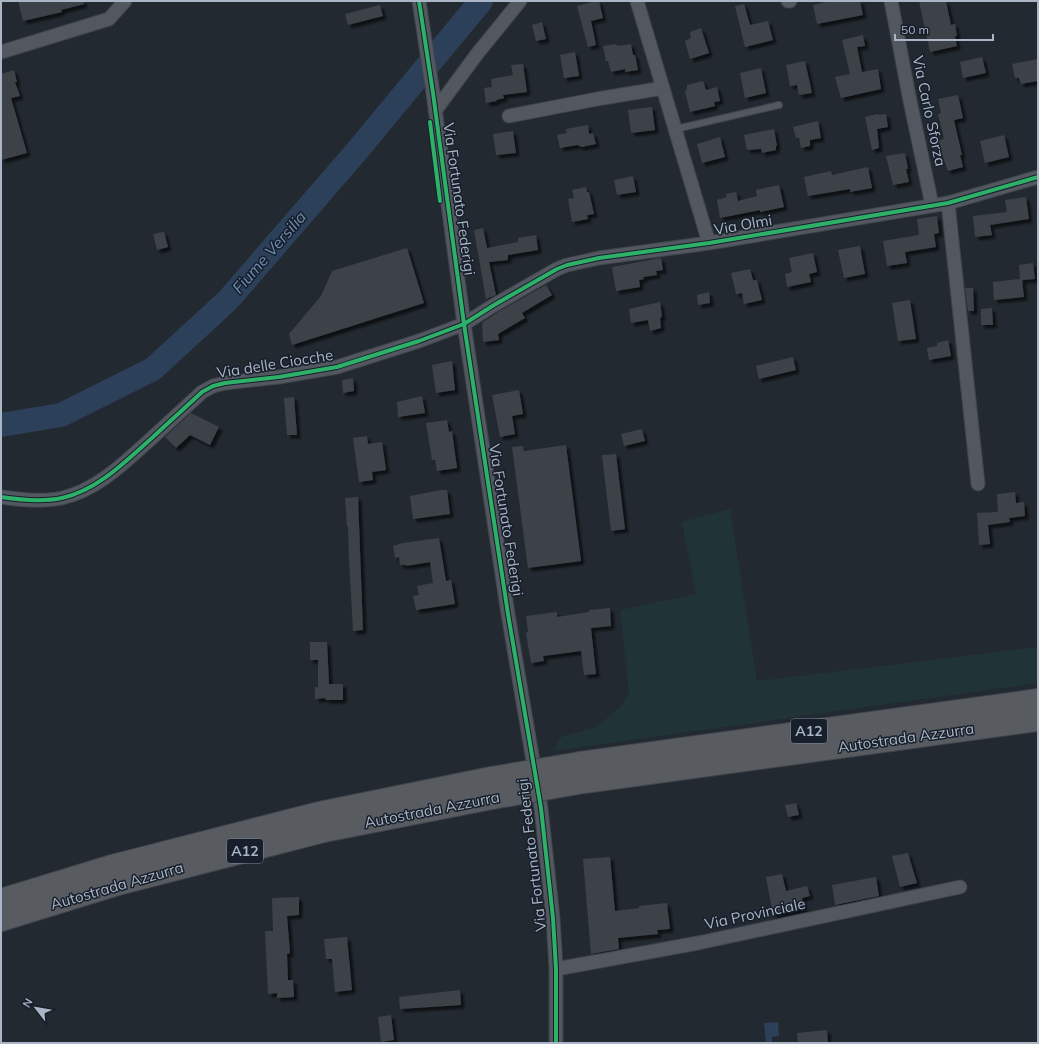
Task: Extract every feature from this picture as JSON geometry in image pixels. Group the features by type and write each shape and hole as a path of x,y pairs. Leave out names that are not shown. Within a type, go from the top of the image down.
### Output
{"highway":[{"name":"Autostrada Azzurra","path":"1,900 112,866 320,813 492,788 582,772 1038,700"},
{"name":"Autostrada Azzurra","path":"582,772 1038,720"},
{"name":"Autostrada Azzurra","path":"1,920 118,884 492,788"}],"street":[{"path":"1,52 109,18 125,1"},
{"path":"435,111 477,54 520,1"},
{"path":"637,1 709,243"},
{"name":"Via Carlo Sforza","path":"891,1 932,205"},
{"name":"Via Fortunato Federigi","path":"419,3 433,93 464,324 508,614 541,808 553,918 556,969 556,1043"},
{"path":"509,116 663,88"},
{"name":"Via Olmi","path":"464,324 557,269 568,265 599,258 709,243 948,203 1038,177"},
{"path":"948,203 978,484"},
{"name":"Via delle Ciocche","path":"1,498 42,500 62,498 85,490 106,477 127,461 202,392 213,386 225,383 337,368 420,341 464,324"},
{"name":"Via Provinciale","path":"556,969 698,943 960,887"}],"lane":[{"path":"676,129 779,105"}],"green space":[{"path":"730,509 757,681 1038,647 1038,683 553,751 561,737 597,727 624,703 629,691 620,610 696,594 682,522"}],"water":[{"path":"778,1022 779,1036 772,1037 772,1043 766,1043 764,1023"}],"building":[{"path":"18,1 84,1 84,4 61,10 62,12 23,21"},
{"path":"599,1 603,18 591,21 596,45 588,47 577,6"},
{"path":"830,1 860,1 863,15 817,24 813,5"},
{"path":"919,1 946,1 951,25 955,24 957,46 930,52"},
{"path":"744,4 750,25 768,21 773,40 745,47 735,6"},
{"path":"380,5 383,16 348,25 345,14"},
{"path":"542,22 546,39 536,41 532,25"},
{"path":"701,28 709,53 690,59 685,41 691,38 690,32"},
{"path":"863,35 865,46 857,47 862,72 878,69 881,89 841,98 835,77 850,74 842,40"},
{"path":"616,44 617,46 631,44 638,70 625,72 625,69 611,72 608,61 606,61 603,46"},
{"path":"575,52 579,76 564,78 560,55"},
{"path":"982,57 986,73 963,78 960,62"},
{"path":"1038,59 1038,81 1021,84 1019,78 1015,78 1012,64"},
{"path":"805,61 812,93 799,95 797,85 790,86 786,65"},
{"path":"523,64 527,92 503,95 504,98 486,103 484,88 492,87 491,79 513,75 511,65"},
{"path":"761,68 766,93 745,98 740,73"},
{"path":"14,70 17,82 15,82 20,96 11,98 27,153 1,160 1,74"},
{"path":"703,81 706,90 717,87 720,101 714,102 715,106 690,112 685,91 687,90 687,85"},
{"path":"958,95 963,118 954,120 962,155 960,155 963,167 948,171 937,141 944,139 938,114 941,113 938,99"},
{"path":"652,107 655,130 631,133 628,110"},
{"path":"886,114 888,127 877,129 879,148 872,150 865,117"},
{"path":"818,121 821,138 810,140 810,146 801,148 799,138 796,138 793,127"},
{"path":"588,125 589,134 593,133 596,144 582,147 577,145 560,148 557,135 567,133 566,129"},
{"path":"774,129 777,146 776,150 762,153 761,149 747,150 744,135"},
{"path":"513,131 516,153 496,155 493,134"},
{"path":"1004,135 1009,157 985,163 980,141"},
{"path":"720,137 725,157 702,163 697,144"},
{"path":"905,153 909,182 893,185 886,156"},
{"path":"868,167 872,188 850,192 850,189 808,196 804,177 831,171 832,175"},
{"path":"633,176 636,192 617,195 614,180"},
{"path":"779,185 784,207 720,218 717,200 727,197 726,194 736,192 738,201 757,196 756,190"},
{"path":"586,187 587,192 589,192 594,214 587,215 588,219 572,222 568,199 574,198 572,190"},
{"path":"1026,197 1029,219 990,225 992,235 975,237 973,216 1007,212 1005,200"},
{"path":"937,216 939,233 934,234 936,247 905,252 907,263 887,266 883,241 919,235 917,219"},
{"path":"483,228 487,248 518,242 518,238 536,235 538,250 508,255 508,260 489,262 496,295 486,299 474,230"},
{"path":"164,232 168,247 157,250 153,234"},
{"path":"860,246 865,274 844,278 838,250"},
{"path":"407,248 424,303 292,345 289,334 321,296 332,271"},
{"path":"813,253 817,272 809,274 811,282 787,287 785,274 792,272 789,258"},
{"path":"661,258 663,270 656,271 657,275 643,277 644,279 639,280 640,287 616,291 612,267"},
{"path":"1033,263 1035,279 1022,280 1024,297 994,300 993,282 1020,279 1019,265"},
{"path":"750,269 753,280 757,280 762,300 744,304 742,293 736,294 731,273"},
{"path":"546,285 552,295 522,313 525,318 498,334 499,340 483,342 482,323 498,312"},
{"path":"965,288 973,288 974,311 968,311"},
{"path":"709,292 710,303 698,305 697,295"},
{"path":"910,300 916,339 898,341 892,303"},
{"path":"660,302 662,317 660,318 661,328 650,331 648,320 631,323 629,309"},
{"path":"992,308 993,325 981,325 981,309"},
{"path":"948,340 951,356 929,360 927,348 937,346 937,343"},
{"path":"793,357 796,370 759,379 756,366"},
{"path":"452,361 455,390 436,393 432,365"},
{"path":"353,378 354,391 343,393 342,380"},
{"path":"519,390 523,414 512,416 515,434 500,437 492,395"},
{"path":"422,396 425,413 398,417 397,402"},
{"path":"294,397 297,435 287,435 284,398"},
{"path":"191,413 219,427 210,445 190,435 176,448 165,437"},
{"path":"447,420 449,432 452,431 457,468 437,471 435,460 432,460 426,423"},
{"path":"642,429 645,441 624,446 621,434"},
{"path":"367,436 368,444 382,442 386,470 372,472 373,480 359,482 353,438"},
{"path":"566,445 581,561 528,568 512,447 523,446 524,451"},
{"path":"616,454 625,529 611,531 602,455"},
{"path":"447,490 450,514 413,519 410,496"},
{"path":"1015,492 1016,503 1024,502 1025,516 1009,518 1010,522 988,525 990,544 979,545 977,513 998,512 997,494"},
{"path":"358,497 363,630 353,631 348,526 345,498"},
{"path":"439,538 446,581 451,580 455,604 416,610 413,596 419,595 417,586 433,583 430,562 406,566 400,565 399,557 395,558 393,546 403,543"},
{"path":"610,608 611,626 591,628 596,674 584,675 581,651 543,656 544,661 531,663 526,633 528,632 526,616 557,612 557,617 589,612 589,610"},
{"path":"310,642 327,642 329,684 343,684 343,700 326,700 325,698 315,699 315,687 318,687 318,660 310,660"},
{"path":"796,803 799,815 788,817 785,805"},
{"path":"908,853 917,883 900,887 892,856"},
{"path":"610,857 615,911 639,908 639,906 667,903 670,929 657,930 658,934 618,938 619,949 591,954 583,859"},
{"path":"782,874 786,891 807,886 810,896 802,898 804,909 773,915 766,877"},
{"path":"876,877 879,896 835,905 832,885"},
{"path":"299,897 299,915 287,916 290,953 287,954 288,980 293,980 294,997 277,998 277,993 268,994 265,931 273,931 272,898"},
{"path":"347,937 352,990 335,992 332,959 326,959 324,939"},
{"path":"460,990 461,1005 400,1009 399,997"},
{"path":"391,1015 394,1040 381,1042 378,1017"},
{"path":"827,1030 828,1043 798,1043 797,1033"}],"waterway":[{"name":"Fiume Versilia","path":"1,425 61,415 153,369 228,300 356,152 481,1"}],"cycle path":[{"path":"419,1 464,324 508,614 541,808 553,918 556,969 556,1043"},
{"path":"430,122 440,201"},
{"path":"1,497 24,500 47,500 75,494 111,474 202,392 213,386 337,367 419,341 464,324 494,305 557,269 567,265 599,258 709,243 948,203 1038,177"}]}
